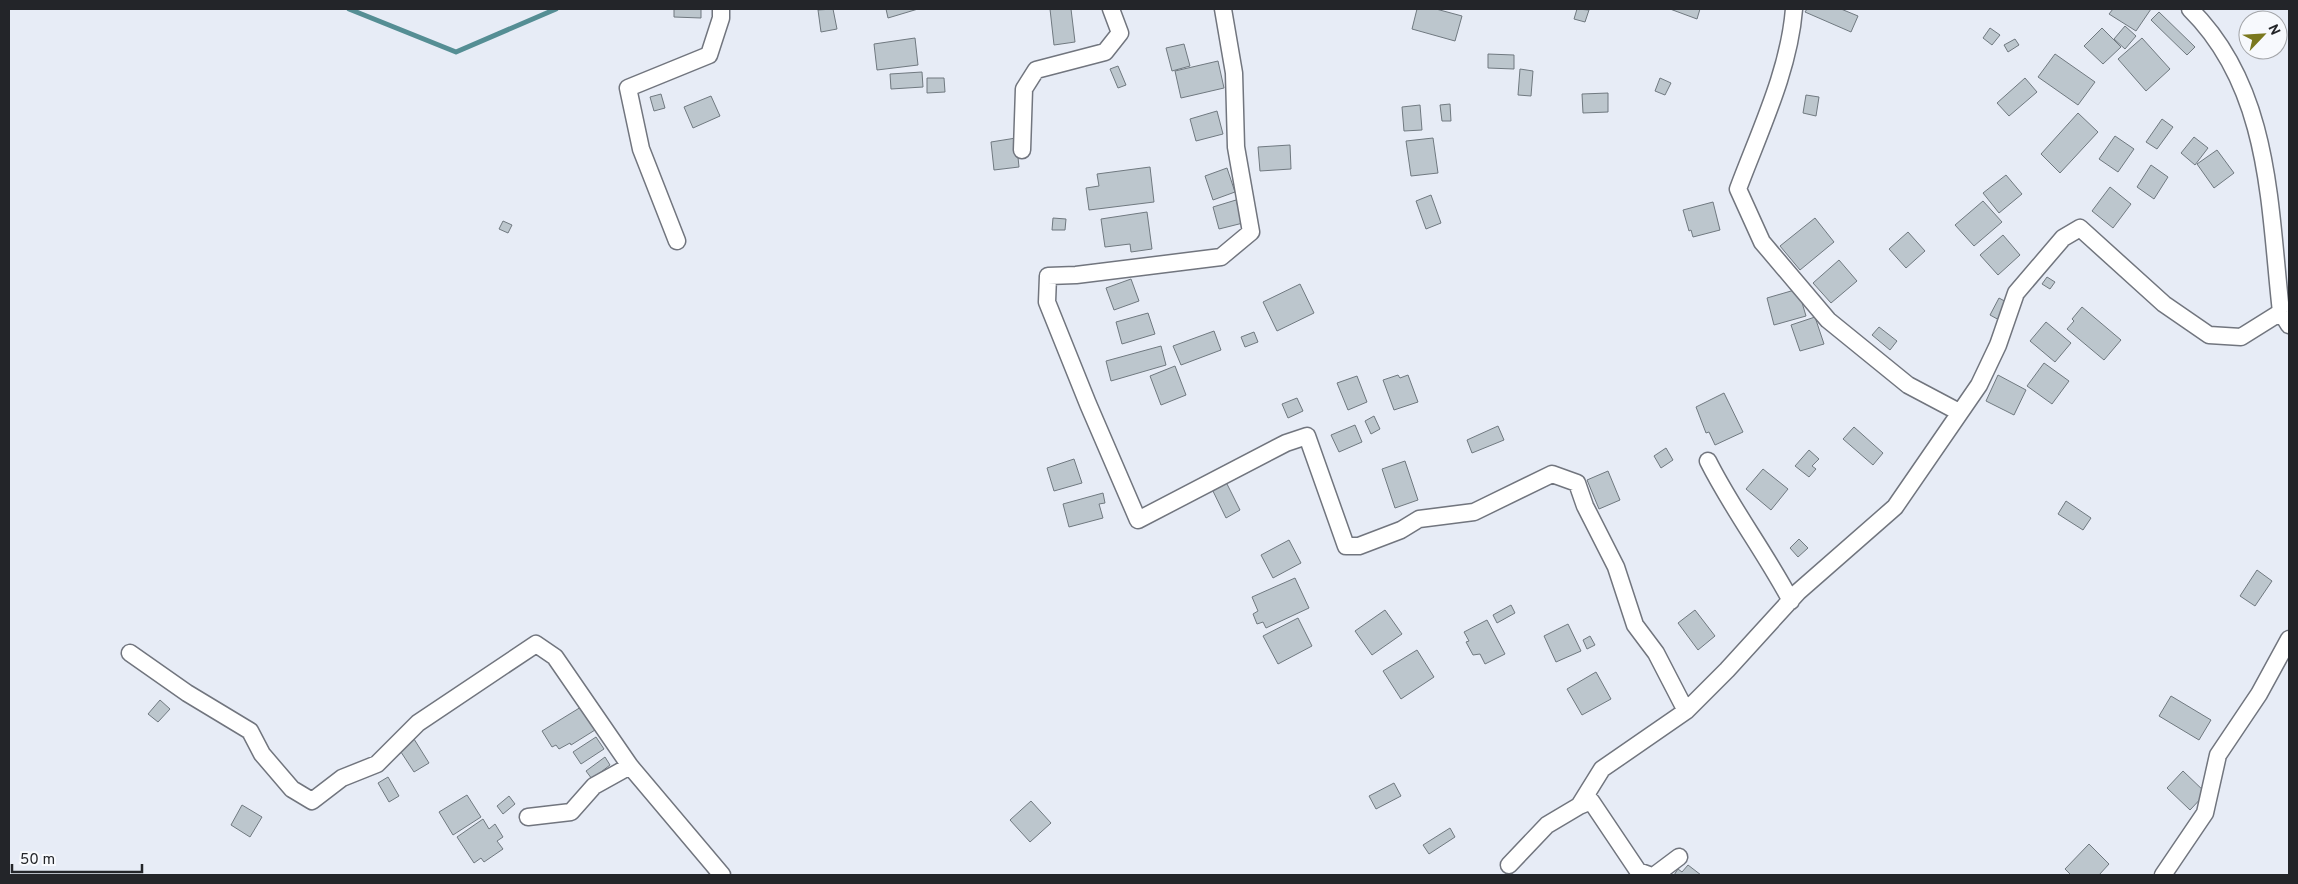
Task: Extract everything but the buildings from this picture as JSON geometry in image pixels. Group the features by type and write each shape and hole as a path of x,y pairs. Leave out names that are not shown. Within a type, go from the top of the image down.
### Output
{"street":[{"path":"677,241 641,149 628,88 709,55 721,18 721,9"},
{"path":"1022,150 1024,89 1036,70 1105,52 1120,33 1111,9"},
{"path":"1223,9 1234,73 1236,147 1251,232 1221,257 1076,275 1048,276 1047,302 1138,520 1286,443 1307,436 1346,546 1358,546 1401,530 1419,519 1474,512 1552,474 1577,483 1587,512 1616,567 1635,625 1656,653 1686,710"},
{"path":"1794,9 1784,68 1738,189 1762,242 1828,320 1908,385 1959,412"},
{"path":"1579,806 1602,769 1686,710 1791,601 1895,507 1979,385 1998,345 2016,293 2064,238 2080,228 2164,304 2209,335 2242,337 2285,319 2259,136 2241,85 2226,53 2208,27 2190,9"},
{"path":"1708,460 1722,490 1775,570 1791,601"},
{"path":"2164,875 2206,813 2218,755 2259,694 2289,639"},
{"path":"130,653 187,693 250,731 262,754 292,789 312,801 342,778 377,764 418,723 536,644 555,657 630,766 722,875"},
{"path":"528,817 571,812 594,786 630,766"},
{"path":"1509,865 1547,825 1591,801 1638,870 1649,875"},
{"path":"1655,875 1679,857"}],"waterway":[{"path":"349,9 456,52 556,9"}]}
